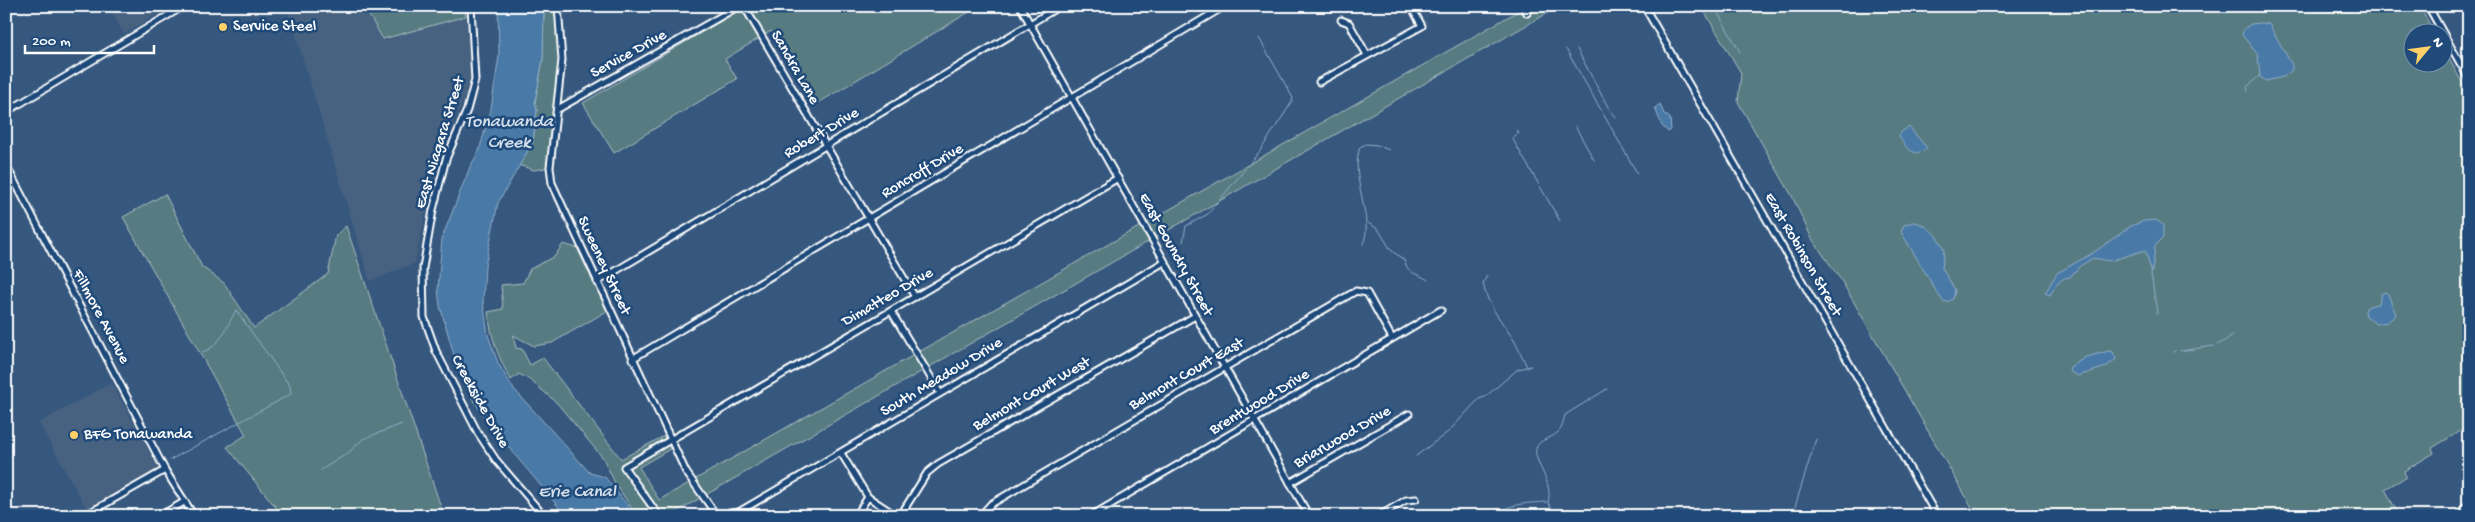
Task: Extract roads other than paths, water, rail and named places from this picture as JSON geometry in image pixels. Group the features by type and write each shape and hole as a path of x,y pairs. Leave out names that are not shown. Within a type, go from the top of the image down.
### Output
{"street":[{"path":"6,112 184,6"},
{"name":"East Niagara Street","path":"424,317 423,268 432,210 446,159 467,110 475,80 471,6"},
{"name":"Sweeney Street","path":"558,6 562,60 550,167 552,182 670,440 686,472 717,516"},
{"name":"Service Drive","path":"558,109 739,6"},
{"name":"Sandra Lane","path":"744,6 915,297"},
{"name":"East Goundry Street","path":"1020,6 1309,516"},
{"name":"Robert Drive","path":"597,282 1060,6"},
{"name":"Roncroff Drive","path":"632,359 1225,6"},
{"path":"1319,82 1422,26 1412,6"},
{"path":"1524,6 1527,12"},
{"name":"East Robinson Street","path":"1644,6 1937,516"},
{"path":"2428,6 2469,79"},
{"path":"1341,20 1349,23 1368,55"},
{"name":"Fillmore Avenue","path":"6,165 165,470 194,516"},
{"name":"Dimatteo Drive","path":"659,516 624,467 1118,178"},
{"name":"South Meadow Drive","path":"732,516 1164,262"},
{"name":"Belmont Court East","path":"980,516 991,504 1356,292 1367,293 1392,338"},
{"name":"Brentwood Drive","path":"1091,516 1441,310"},
{"path":"891,311 940,393"},
{"name":"Belmont Court West","path":"898,516 927,473 938,464 1195,316"},
{"name":"Creekside Drive","path":"424,317 436,351 478,433 496,460 544,516"},
{"name":"Briarwood Drive","path":"1290,482 1409,414"},
{"path":"841,453 868,497 898,516"},
{"path":"84,516 165,470"},
{"path":"856,516 868,497"},
{"path":"1378,516 1406,500 1416,499"},
{"path":"160,516 184,502"},
{"path":"2456,516 2469,503"}],"water":[{"name":"Tonawanda Creek","path":"498,6 544,6 543,59 535,102 537,110 533,142 498,203 485,266 483,301 488,335 498,363 513,388 590,473 605,477 628,506 631,516 566,516 486,420 468,391 456,362 440,306 438,290 442,238 470,167 479,151 491,109 499,56"},
{"path":"2251,24 2269,24 2292,65 2292,70 2283,77 2266,81 2260,77 2258,55 2242,35 2244,29"},
{"path":"1660,104 1664,114 1670,118 1671,130 1668,132 1662,126 1655,108"},
{"path":"1909,127 1927,148 1923,151 1911,151 1901,140 1899,136 1901,132"},
{"path":"2156,220 2163,225 2163,238 2155,246 2152,273 2145,250 2110,261 2093,258 2080,266 2070,277 2066,277 2061,281 2050,295 2045,293 2057,273 2093,253 2131,226 2144,221"},
{"path":"1913,222 1928,228 1939,240 1944,250 1942,268 1955,290 1953,299 1947,302 1943,301 1938,294 1901,232 1904,225"},
{"path":"2385,292 2388,294 2396,315 2387,322 2376,324 2366,316 2365,311 2367,307 2379,303 2381,294"},
{"path":"2109,351 2113,352 2116,359 2106,367 2078,376 2069,371 2070,367 2086,357"}],"waterway":[{"path":"1714,6 1740,52"},
{"path":"1183,242 1186,226 1208,214 1260,151 1292,102 1293,98 1259,38"},
{"path":"1566,49 1637,173"},
{"path":"1577,49 1608,107 1616,117"},
{"path":"2248,91 2247,87 2259,76"},
{"path":"1575,126 1594,160"},
{"path":"1517,130 1519,133 1512,138 1560,221"},
{"path":"1363,244 1366,234 1366,222 1358,172 1357,159 1360,147 1366,144 1377,145 1389,150"},
{"path":"1368,223 1378,229 1391,250 1404,260 1411,271 1428,280"},
{"path":"2151,273 2157,313"},
{"path":"1487,276 1483,283 1488,299 1515,342 1527,367"},
{"path":"170,460 291,394 290,386 236,310 219,341 208,350 202,352"},
{"path":"2217,345 2233,336"},
{"path":"2180,351 2214,346"},
{"path":"1416,456 1448,432 1479,399 1485,397 1518,369 1531,366"},
{"path":"1556,516 1548,502 1548,487 1537,460 1537,446 1559,431 1565,415 1607,389"},
{"path":"321,470 348,453 363,439 402,424"},
{"path":"1794,516 1794,510 1816,439"},
{"path":"1494,516 1505,508 1512,506 1547,502"}],"place":[{"name":"Service Steel","path":"223,27"},
{"name":"BFG Tonawanda","path":"74,435"}],"water label":[{"name":"Erie Canal","path":"577,492"}]}
